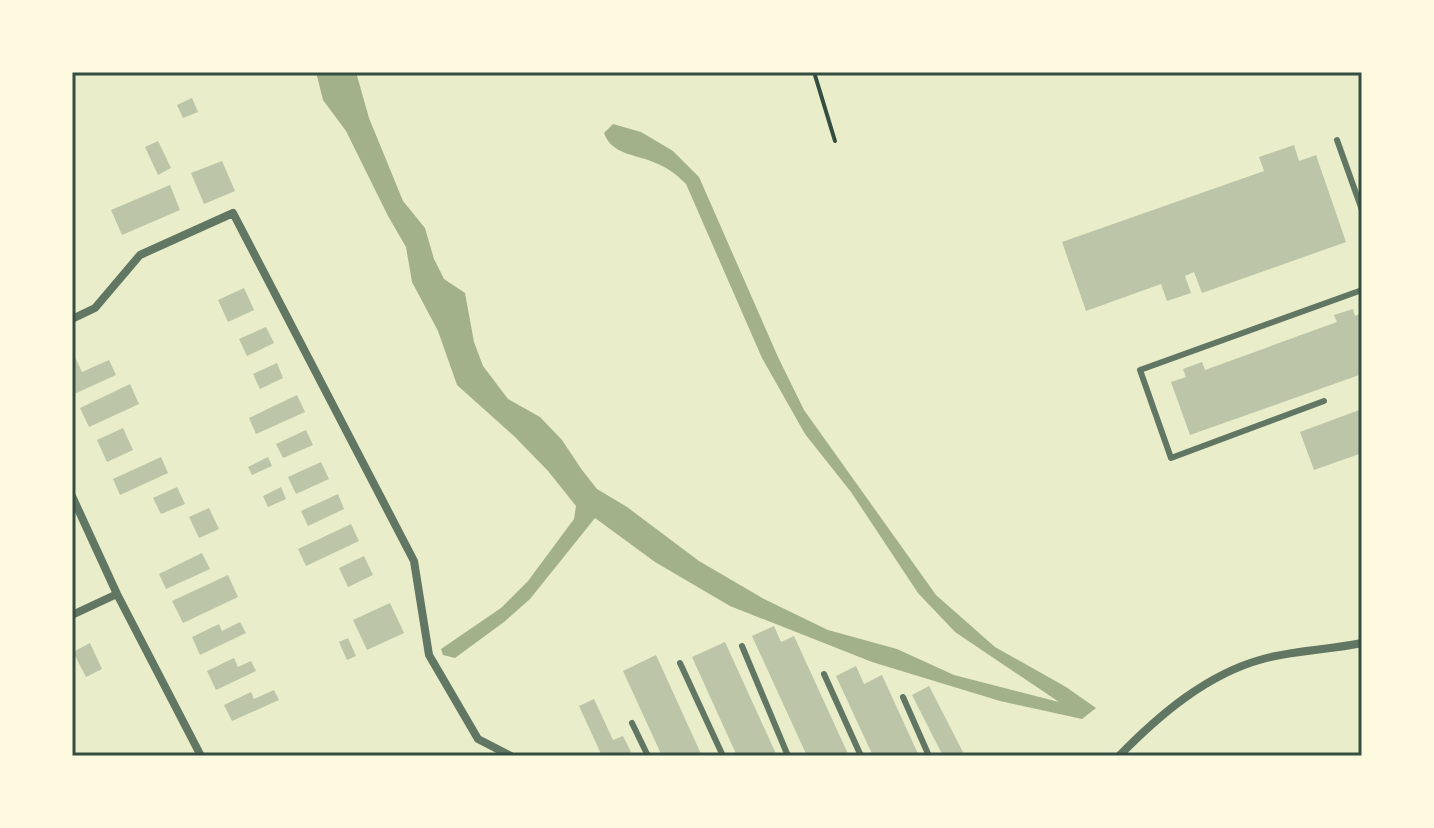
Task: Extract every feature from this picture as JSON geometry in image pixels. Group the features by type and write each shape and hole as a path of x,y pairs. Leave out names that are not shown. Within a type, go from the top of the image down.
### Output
{"street":[{"path":"72,319 95,308 140,255 233,213 414,561 429,655 478,739 511,756"},
{"path":"72,496 117,594 201,756"},
{"path":"72,615 117,594"},
{"path":"1119,756 1170,709 1212,680 1263,659 1362,643"}],"lane":[{"path":"1337,140 1362,210"},
{"path":"1324,401 1171,458 1140,370 1362,290"},
{"path":"742,646 788,756"},
{"path":"680,663 723,756"},
{"path":"824,674 861,756"},
{"path":"903,697 929,756"},
{"path":"632,723 648,756"}],"path":[{"path":"814,72 835,141"}],"shaded area":[{"path":"316,72 356,72 369,118 403,201 425,228 444,279 465,293 474,342 483,366 508,399 540,417 562,440 597,489 627,507 699,561 764,599 828,630 897,649 954,675 1059,702 955,632 918,593 851,492 805,434 762,358 686,184 663,166 618,150 604,133 613,124 641,132 673,151 699,177 804,410 936,595 995,647 1066,687 1096,708 1082,719 1000,701 872,662 730,606 655,562 595,518 530,599 455,658 443,655 441,649 501,608 528,581 574,519 576,506 514,436 457,385 438,331 412,282 406,247 346,131 323,100"}],"building":[{"path":"192,98 198,112 183,118 177,105"},
{"path":"158,141 171,168 158,175 145,147"},
{"path":"1294,145 1299,161 1316,155 1346,242 1202,293 1194,272 1185,276 1191,293 1167,301 1161,284 1086,311 1062,242 1264,171 1259,157"},
{"path":"222,161 235,191 204,204 191,173"},
{"path":"170,185 180,210 122,235 111,210"},
{"path":"244,288 254,310 228,322 218,300"},
{"path":"1353,309 1355,316 1362,313 1362,374 1190,435 1171,382 1186,377 1183,369 1202,362 1205,370 1337,322 1334,315"},
{"path":"266,327 274,343 247,356 239,339"},
{"path":"74,355 82,372 109,360 116,375 72,395"},
{"path":"277,363 283,378 260,389 253,374"},
{"path":"130,384 139,404 89,427 80,408"},
{"path":"297,395 305,412 256,434 249,418"},
{"path":"1362,409 1362,453 1314,470 1300,432"},
{"path":"123,428 133,450 107,462 97,440"},
{"path":"306,430 313,445 283,458 276,444"},
{"path":"161,457 168,473 120,495 113,479"},
{"path":"268,457 272,466 252,475 248,467"},
{"path":"321,462 329,479 296,494 288,477"},
{"path":"177,487 185,504 161,514 153,498"},
{"path":"281,487 286,499 268,507 263,496"},
{"path":"338,494 344,509 308,526 301,511"},
{"path":"209,508 219,529 199,538 189,517"},
{"path":"351,524 359,541 306,566 298,549"},
{"path":"202,553 210,569 166,589 159,574"},
{"path":"364,556 373,575 348,587 339,568"},
{"path":"228,575 238,597 183,623 172,601"},
{"path":"390,603 404,633 367,650 353,620"},
{"path":"240,622 246,633 200,655 192,637 219,624 222,631"},
{"path":"774,626 781,642 794,636 849,756 807,756 752,636"},
{"path":"348,638 356,656 347,660 339,642"},
{"path":"725,642 777,756 737,756 692,657"},
{"path":"90,643 102,669 86,677 73,652"},
{"path":"656,655 702,756 662,756 623,671"},
{"path":"234,658 238,667 251,661 256,671 216,690 207,671"},
{"path":"856,666 864,684 882,675 919,756 873,756 836,676"},
{"path":"929,686 965,756 943,756 912,695"},
{"path":"274,690 279,700 232,721 224,705 251,692 254,699"},
{"path":"594,699 613,740 623,736 633,756 602,756 579,706"}]}
